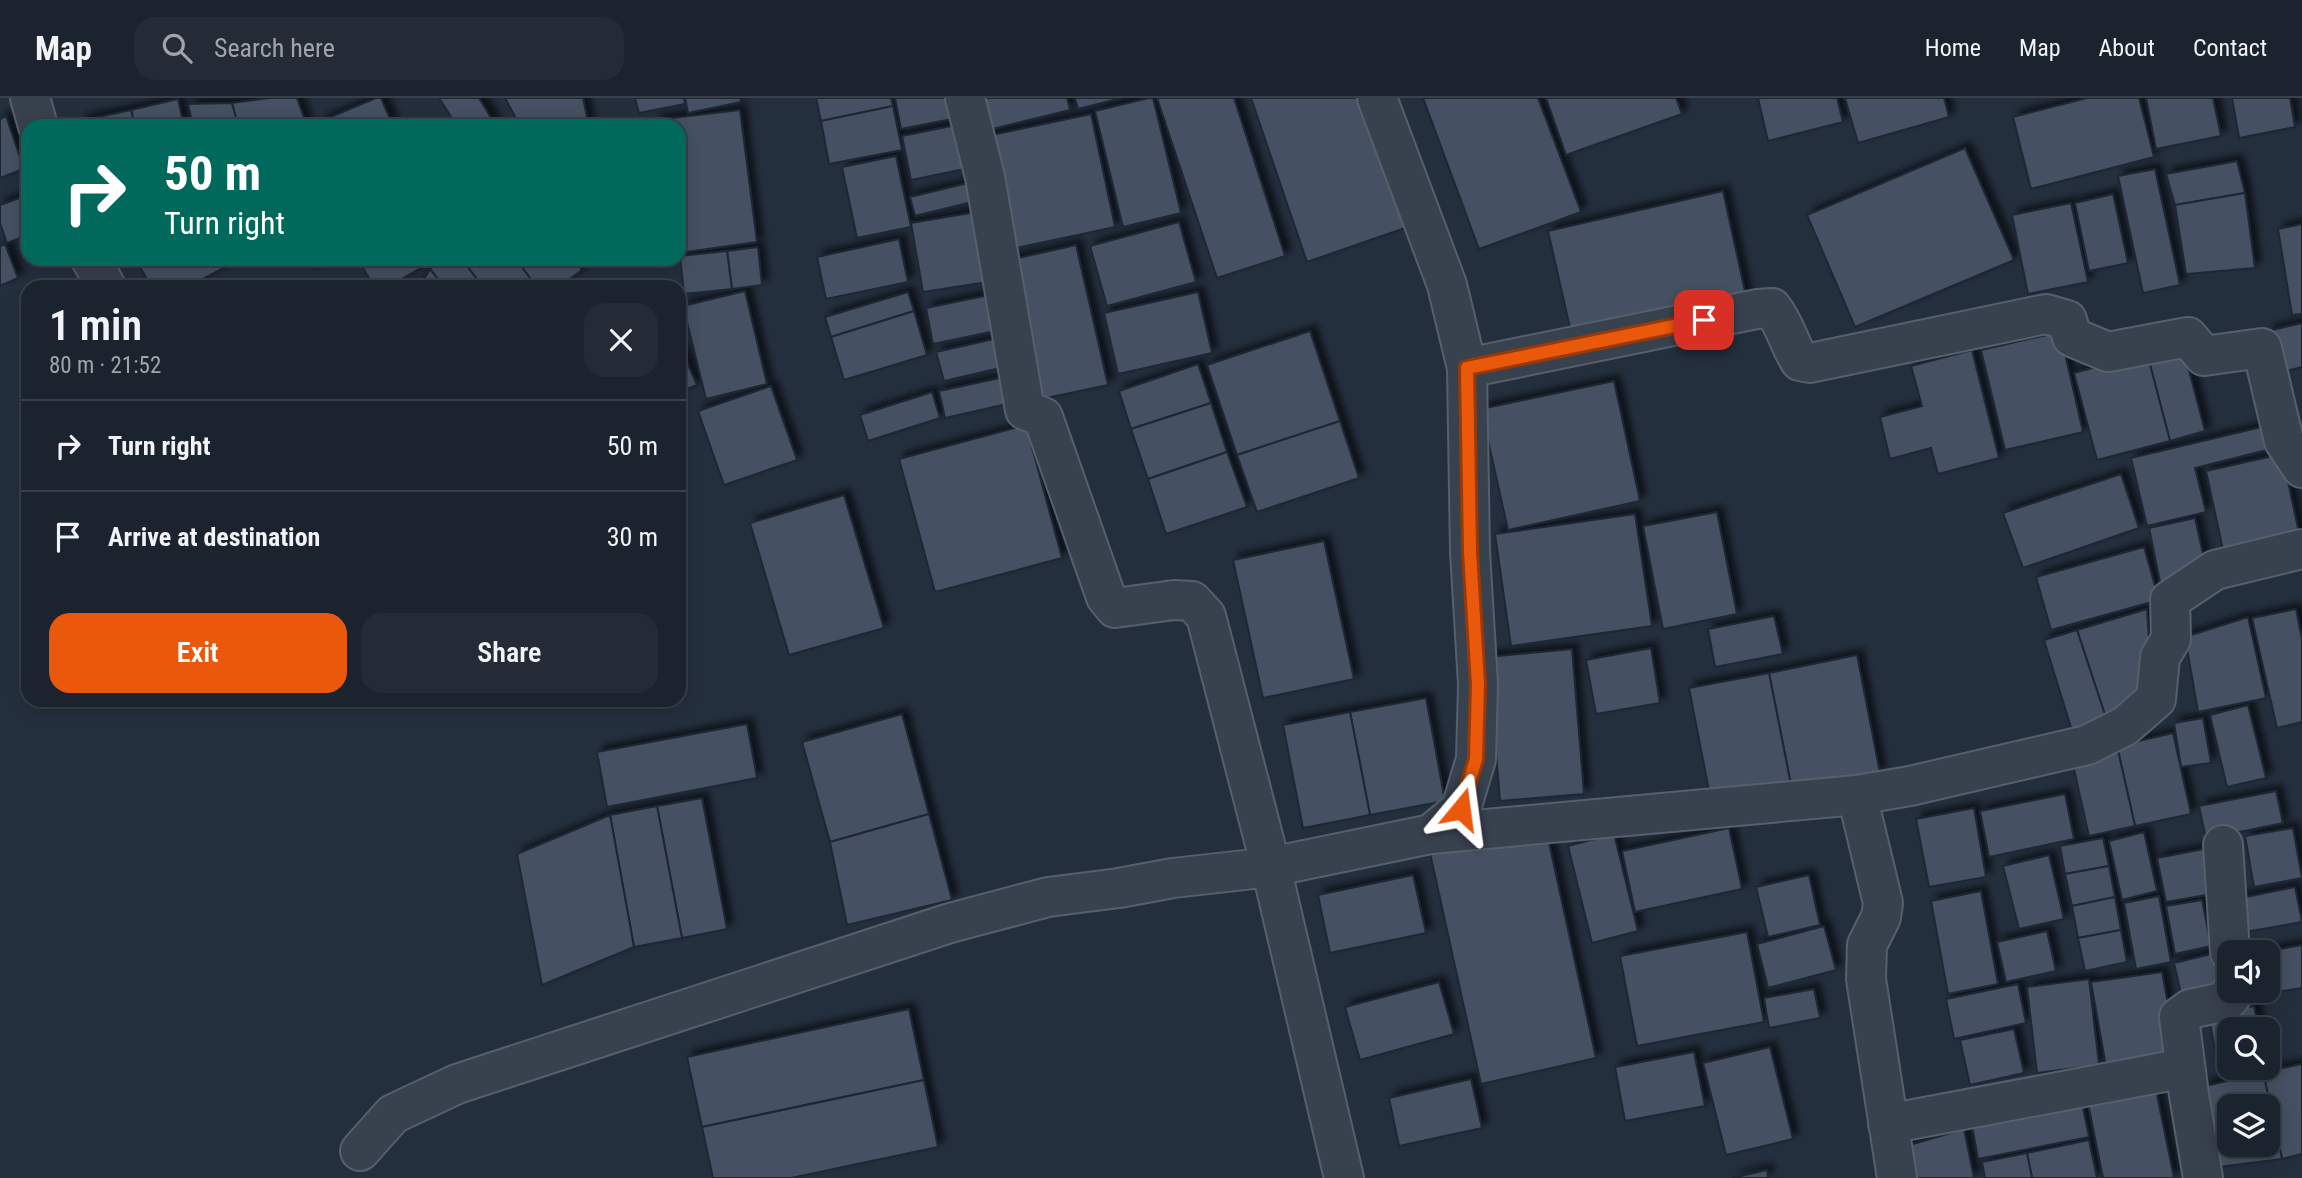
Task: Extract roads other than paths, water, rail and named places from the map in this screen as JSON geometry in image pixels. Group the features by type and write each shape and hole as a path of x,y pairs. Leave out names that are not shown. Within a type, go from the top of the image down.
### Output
{"street":[{"path":"30,98 36,119"},
{"path":"965,98 985,177 1025,410 1043,417 1109,603 1115,608 1174,600 1192,601 1206,615 1272,867 1344,1178"},
{"path":"1377,98 1447,285 1467,368 1470,552 1478,684 1476,759 1461,809 1431,834"},
{"path":"1467,368 1757,309 1772,308 1780,318 1793,351 1800,360 1810,363 2046,314 2067,320 2072,337 2108,352 2188,337 2204,356 2262,348 2284,441 2302,468"},
{"path":"360,1151 393,1114 457,1084 950,923 1048,897 1173,878 1272,867 1431,834 1857,794 1910,786 2087,745 2125,726 2156,699 2160,657 2171,639 2170,600 2215,570 2302,549"},
{"path":"1857,794 1884,903 1881,917 1867,945 1866,979 1897,1178"},
{"path":"2223,845 2229,940"},
{"path":"2203,1178 2179,1017 2190,1009 2218,1003"},
{"path":"1888,1124 2185,1068"}]}
